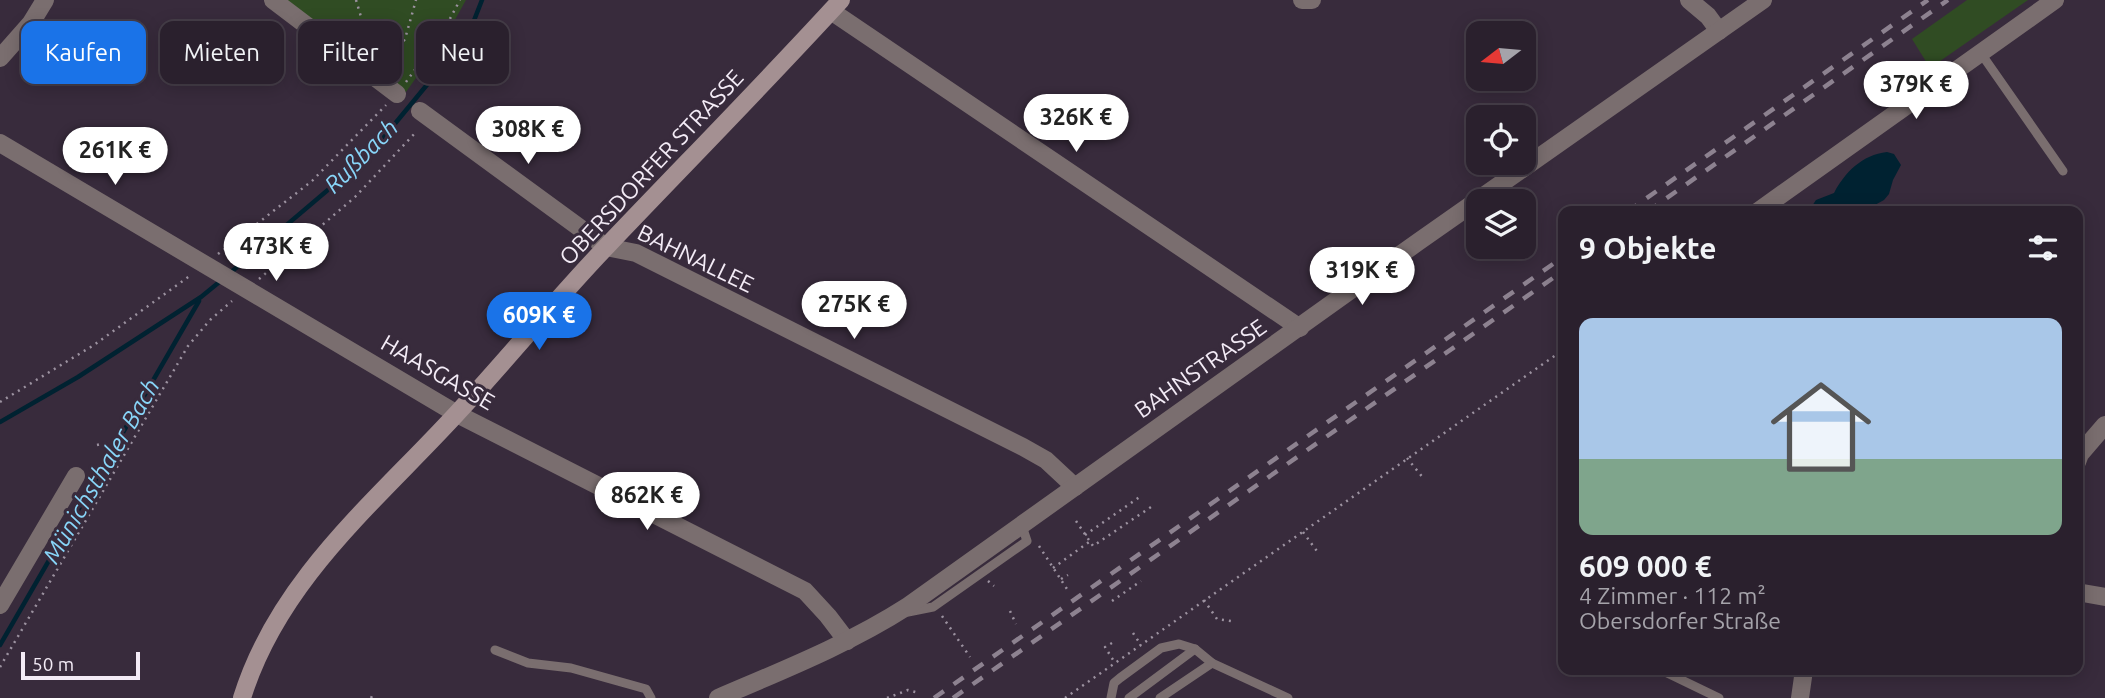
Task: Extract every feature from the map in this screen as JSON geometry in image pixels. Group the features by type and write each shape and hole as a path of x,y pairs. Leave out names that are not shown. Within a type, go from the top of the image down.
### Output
{"main road":[{"name":"OBERSDORFER STRASSE","path":"242,698 260,651 296,591 332,544 376,495 457,414 606,247 836,6"}],"street":[{"path":"0,58 31,23 45,0"},
{"path":"273,0 301,21"},
{"path":"1302,0 1311,0"},
{"path":"1689,0 1708,16 1719,31"},
{"name":"BAHNSTRASSE","path":"718,698 847,641 983,563 1022,526 1075,487 1763,0"},
{"path":"1765,206 2054,0"},
{"path":"836,6 1300,328"},
{"path":"385,84 397,94"},
{"name":"BAHNALLEE","path":"424,115 606,247 636,253 1023,447 1046,460 1075,487"},
{"name":"HAASGASSE","path":"0,143 457,414 805,591 828,615 847,641"},
{"path":"2083,451 2105,425"},
{"path":"0,606 76,476"},
{"path":"2083,593 2105,597"},
{"path":"1800,698 1803,675"}],"lane":[{"path":"1980,52 2063,171"},
{"path":"896,614 933,607 983,563"},
{"path":"1111,698 1114,683 1161,648 1179,644 1195,649 1212,663 1288,698"},
{"path":"1129,698 1195,649"},
{"path":"495,650 528,663 571,668 646,689 651,698"},
{"path":"1160,698 1212,663"},
{"path":"1671,675 1719,698"}],"path":[{"path":"356,0 362,21"},
{"path":"402,44 416,0"},
{"path":"0,402 94,345 207,266 312,181 397,94 444,30 460,0"},
{"path":"0,667 121,456 188,346 243,286 355,197 424,115"},
{"path":"1065,698 1558,352"},
{"path":"97,446 101,444 121,456"},
{"path":"1407,458 1424,480"},
{"path":"1085,536 1141,496"},
{"path":"1076,520 1093,547 1151,507"},
{"path":"1303,532 1320,554"},
{"path":"1067,589 1053,568 1089,542"},
{"path":"1061,579 1068,575"},
{"path":"1112,601 1141,581"},
{"path":"1204,600 1217,619 1231,621"},
{"path":"933,607 946,620 970,657"},
{"path":"1010,611 1016,624"},
{"path":"1133,633 1141,645"},
{"path":"1112,643 1105,647 1115,663"},
{"path":"887,698 908,690 919,693"}],"green space":[{"path":"283,0 466,0 454,21 416,21 416,78 406,92 395,84 402,84 402,21 311,21"},
{"path":"1967,0 2028,0 1930,68 1912,39"}],"water":[{"path":"1878,154 1894,154 1901,165 1884,200 1873,206 1812,206 1816,200 1834,193 1843,178 1855,166"}],"waterway":[{"name":"Rußbach","path":"230,273 349,172 379,143 454,52 473,23 482,0"},
{"name":"Rußbach","path":"0,422 78,377 201,297 223,279"},
{"name":"Münichsthaler Bach","path":"0,645 199,301"}],"railway":[{"path":"1636,206 1928,0"},
{"path":"1656,206 1948,0"},
{"path":"934,698 1558,261"},
{"path":"953,698 1558,274"}]}
